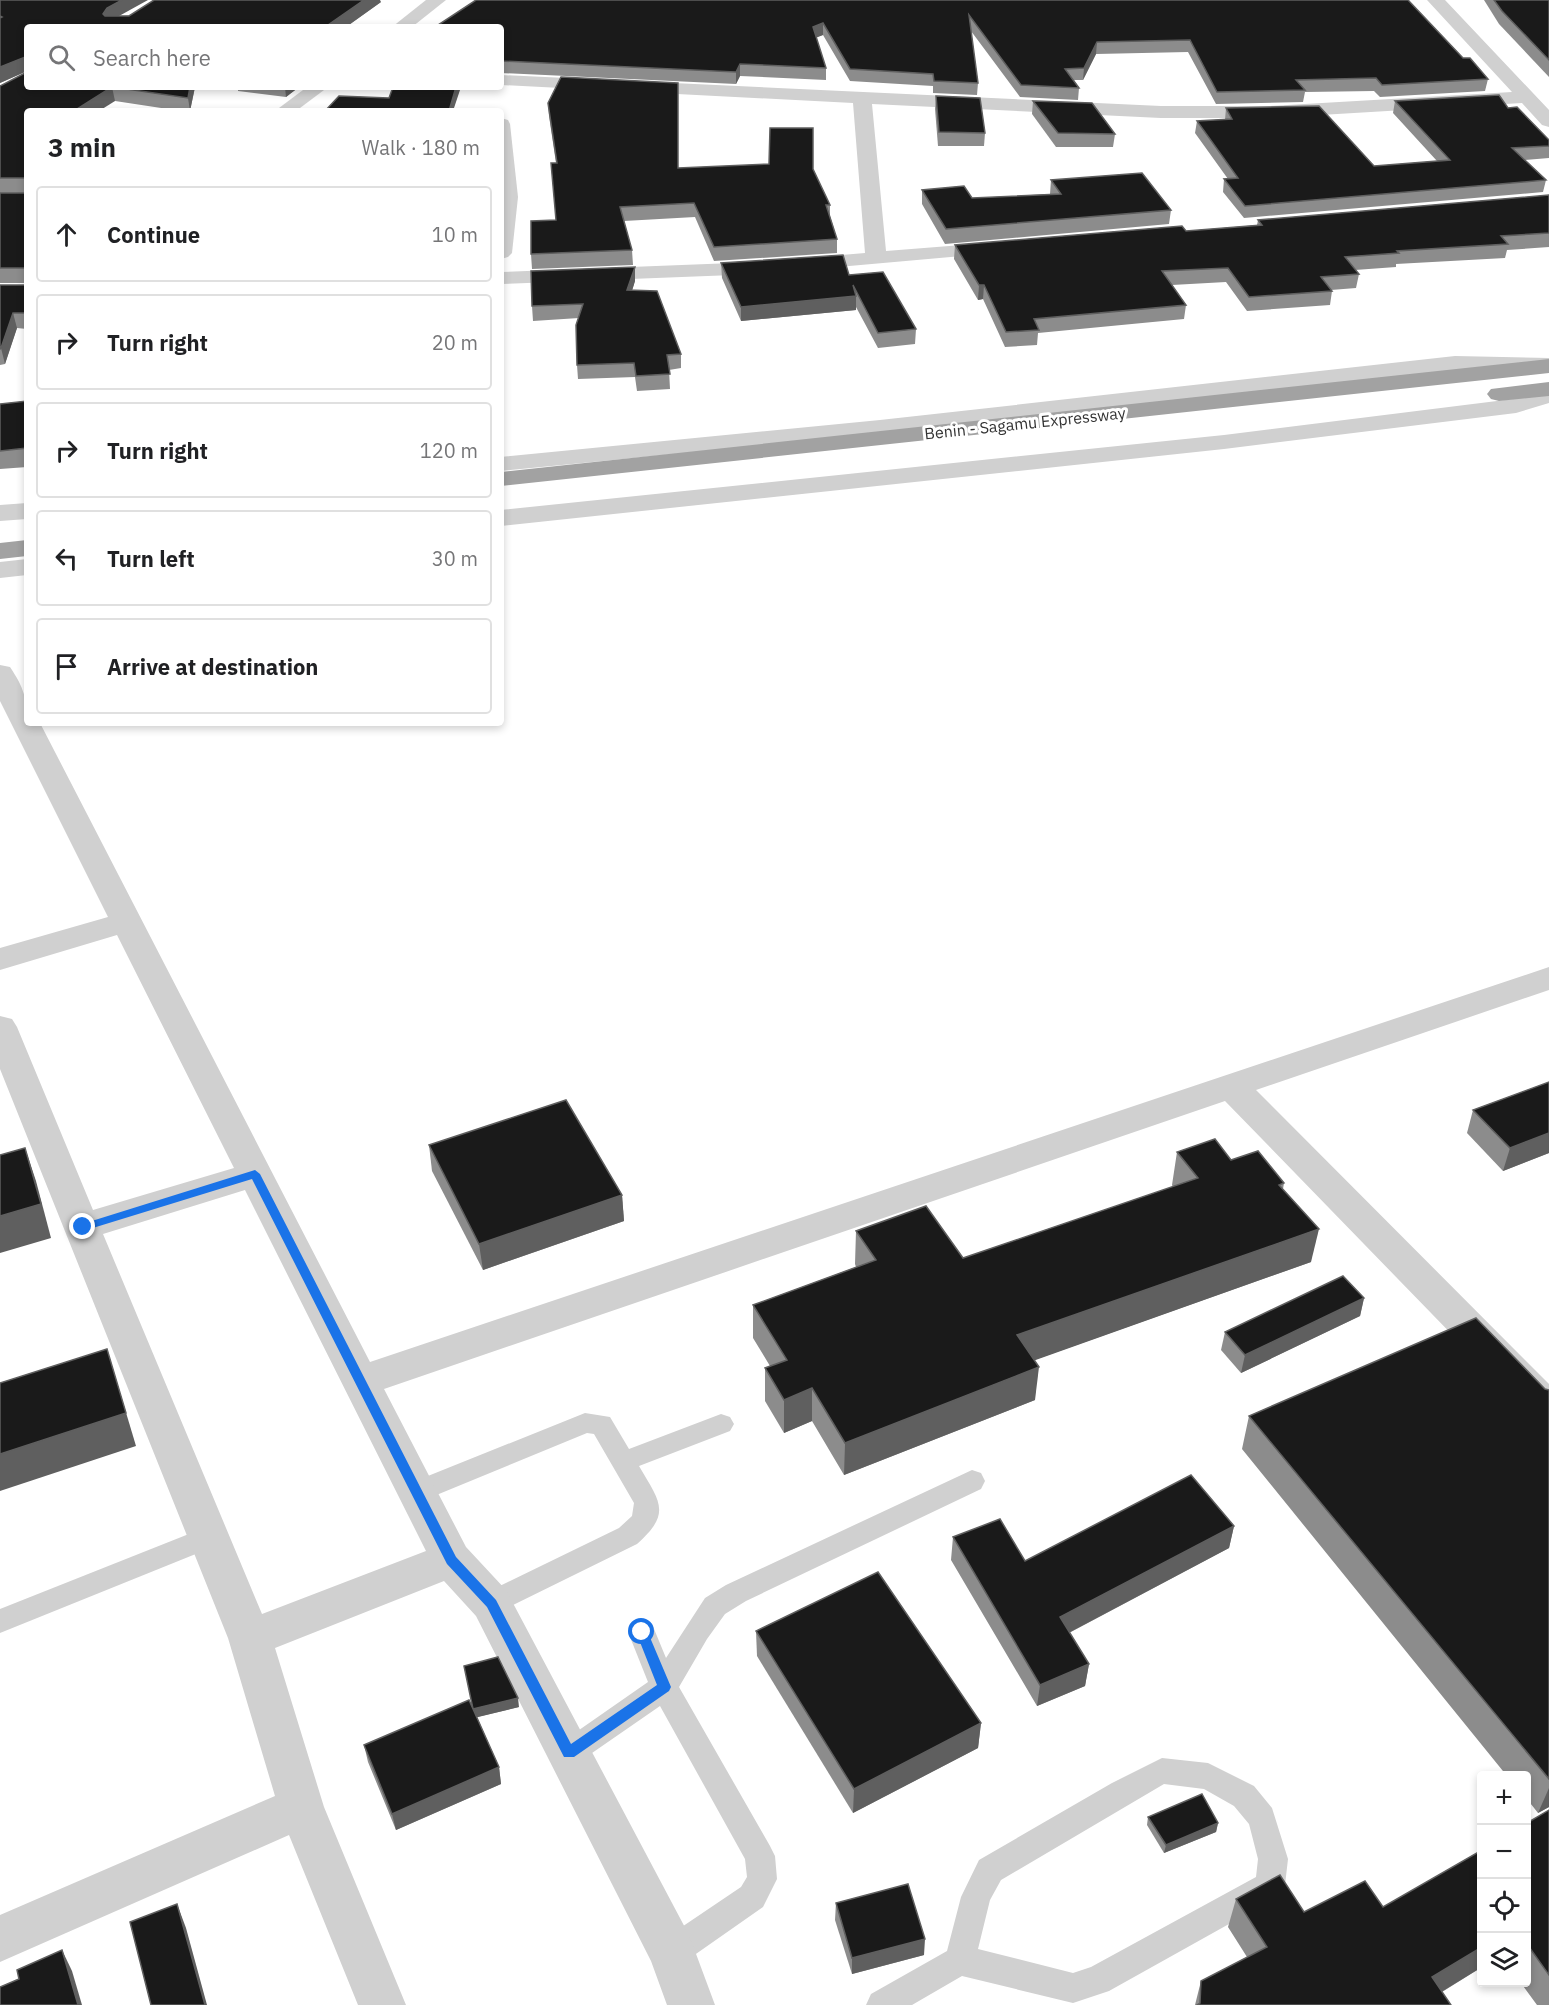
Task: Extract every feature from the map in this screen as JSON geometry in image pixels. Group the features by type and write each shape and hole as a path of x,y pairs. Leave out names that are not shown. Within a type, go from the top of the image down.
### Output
{"highway":[{"name":"Benin - Sagamu Expressway","path":"504,479 1549,365"},
{"path":"504,498 1549,389"},
{"path":"0,531 24,528"},
{"path":"0,551 24,548"}],"street":[{"path":"405,24 437,0"},
{"path":"1436,0 1524,97 1549,121"},
{"path":"288,108 314,90"},
{"path":"498,95 862,97 1161,112 1269,112 1524,97"},
{"path":"862,97 876,258"},
{"path":"504,155 508,197 504,229"},
{"path":"504,278 759,268 1017,246"},
{"path":"504,464 879,427 1455,363 1549,365"},
{"path":"504,518 1236,441 1516,406 1549,395"},
{"path":"0,513 24,511"},
{"path":"0,570 24,567"},
{"path":"0,674 13,726 127,922 451,1560 491,1603 672,1952 691,2005"},
{"path":"0,958 127,922"},
{"path":"360,1381 1549,978"},
{"path":"0,1027 9,1071 83,1227 250,1638 301,1807 382,2005"},
{"path":"1230,1085 1548,1406"},
{"path":"83,1227 255,1174"},
{"path":"250,1638 451,1560"},
{"path":"0,1939 301,1807"}],"lane":[{"path":"417,1492 585,1423 601,1424 646,1503 645,1521 628,1536 491,1603"},
{"path":"622,1462 721,1424"},
{"path":"569,1753 664,1687 697,1631 715,1606 736,1593 972,1481"},
{"path":"0,1621 209,1536"},
{"path":"642,1632 664,1687 760,1856 762,1879 752,1897 672,1952"},
{"path":"882,2005 960,1960 1073,1988 1098,1980 1270,1885 1273,1859 1262,1818 1244,1796 1208,1776 1162,1771 990,1870 976,1897 960,1960"}],"building":[{"path":"0,0 122,0 107,8 103,14 105,16 129,16 154,0 364,0 329,24 24,24 24,57 0,67 0,18 2,17 0,16"},
{"path":"476,0 1408,0 1463,58 1470,58 1488,79 1382,85 1376,78 1296,80 1305,90 1217,92 1190,40 1097,42 1084,68 1065,69 1079,88 1021,85 969,15 978,83 934,81 933,74 850,69 823,23 813,27 826,68 740,64 736,72 504,61 504,24 440,24"},
{"path":"1494,0 1549,0 1549,60 1502,11"},
{"path":"24,74 24,90 107,90 79,108 24,108 24,178 0,178 0,86"},
{"path":"561,77 678,83 678,168 769,164 770,128 813,128 813,169 830,205 826,205 837,239 714,247 694,203 620,207 632,250 531,254 531,221 556,220 551,163 557,163 548,103"},
{"path":"133,90 189,90 188,98"},
{"path":"392,90 455,90 450,108 328,108 339,96 389,98"},
{"path":"1499,95 1508,108 1517,107 1549,140 1549,146 1512,148 1546,180 1245,206 1224,179 1238,178 1197,121 1232,119 1226,108 1319,106 1374,166 1450,160 1395,101"},
{"path":"936,96 980,98 985,133 939,132"},
{"path":"1033,101 1092,103 1115,134 1058,133"},
{"path":"1142,173 1171,210 946,229 922,190 964,186 972,198 1061,194 1051,180"},
{"path":"0,193 24,193 24,268 0,268"},
{"path":"1549,195 1549,233 1501,236 1508,244 1397,251 1399,253 1345,257 1359,274 1321,277 1332,291 1249,297 1228,268 1162,271 1186,305 1034,319 1039,330 1006,332 984,285 979,285 955,245 1182,226 1186,231 1262,225 1258,220"},
{"path":"843,255 849,275 883,272 916,329 878,333 853,285 856,296 741,307 721,263"},
{"path":"635,267 627,290 657,291 681,354 667,355 670,374 636,376 634,363 577,365 576,325 583,304 532,306 531,271"},
{"path":"0,285 24,285 24,313 13,313 0,349"},
{"path":"24,401 24,448 0,451 0,404"},
{"path":"1549,1082 1549,1133 1510,1148 1473,1110"},
{"path":"566,1100 622,1195 479,1244 429,1145"},
{"path":"1215,1139 1231,1160 1258,1151 1284,1183 1279,1185 1319,1229 1017,1335 1039,1367 845,1443 812,1388 784,1400 765,1368 787,1360 753,1305 876,1260 856,1231 926,1206 963,1258 1198,1178 1177,1152"},
{"path":"25,1148 41,1204 0,1216 0,1155"},
{"path":"1343,1276 1364,1298 1245,1355 1225,1332"},
{"path":"1476,1318 1545,1389 1549,1390 1549,1779 1249,1416"},
{"path":"107,1349 126,1413 0,1454 0,1383"},
{"path":"1191,1475 1234,1526 1060,1617 1089,1664 1040,1685 953,1537 1000,1519 1025,1561"},
{"path":"878,1572 981,1723 854,1789 756,1631"},
{"path":"498,1657 518,1698 473,1709 464,1666"},
{"path":"469,1700 499,1767 392,1814 364,1745"},
{"path":"1202,1794 1218,1823 1166,1845 1148,1817"},
{"path":"1549,1810 1549,1975 1531,1950 1531,1821"},
{"path":"1477,1853 1477,1950 1432,1977 1451,2005 1197,2005 1200,2003 1201,1981 1267,1947 1236,1899 1280,1875 1304,1912 1365,1881 1383,1907"},
{"path":"908,1884 925,1939 852,1958 836,1903"},
{"path":"177,1904 205,2005 151,2005 130,1922"},
{"path":"62,1950 78,2005 0,2005 0,1987 19,1979 17,1970"}],"route":[{"path":"83,1227 255,1174 451,1560 491,1603 569,1753 664,1687 642,1632"}]}
